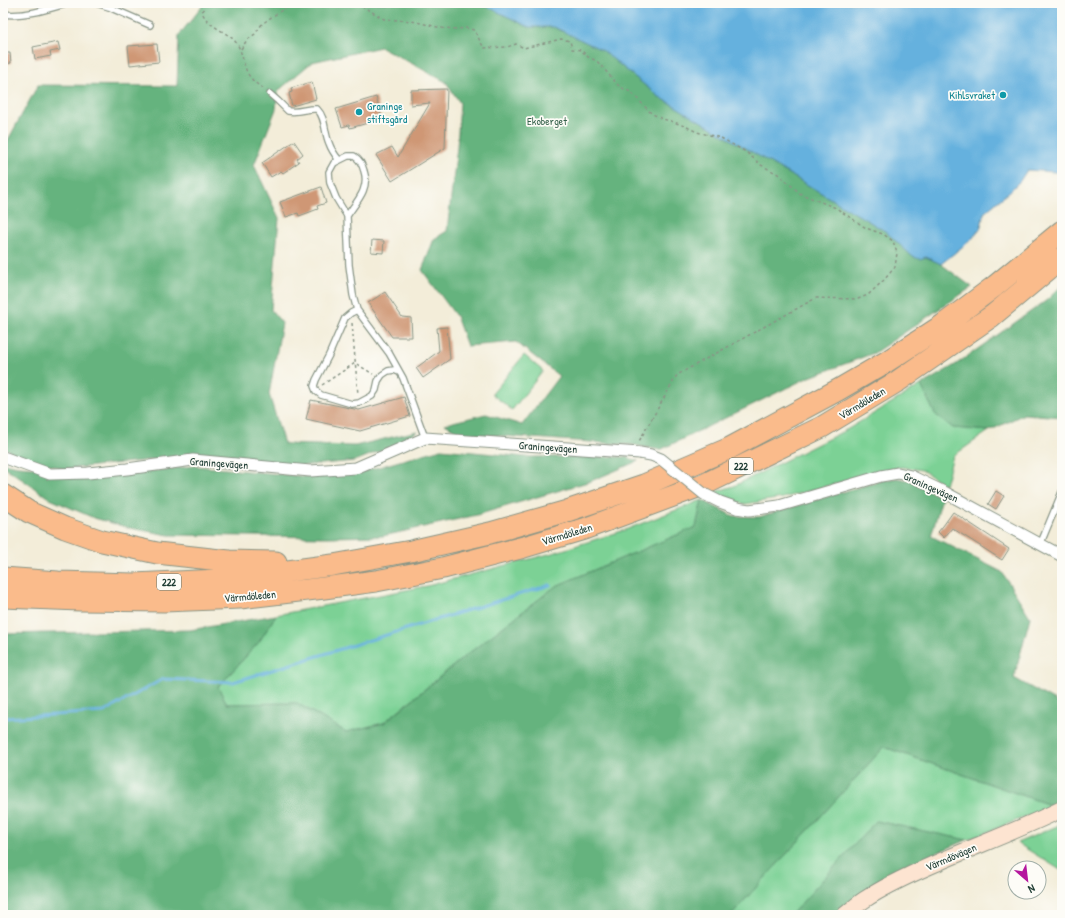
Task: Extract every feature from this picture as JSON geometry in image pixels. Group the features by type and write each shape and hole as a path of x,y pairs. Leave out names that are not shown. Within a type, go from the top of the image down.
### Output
{"highway":[{"name":"Värmdöleden","path":"3,578 58,582 134,584 218,580 333,564 411,551 490,533 566,511 644,485 730,448 838,390 886,362 943,325 1061,232"},
{"name":"Värmdöleden","path":"3,597 164,601 240,598 369,582 443,568 524,547 584,529 703,485 822,427 898,381 992,316 1062,258"},
{"path":"3,495 29,512 65,528 102,541 157,553 229,561 333,564"},
{"path":"3,601 80,600"}],"main road":[{"name":"Värmdövägen","path":"845,915 864,900 899,880 1062,809"}],"street":[{"name":"Graningevägen","path":"3,457 50,474 127,470 194,460 310,471 356,468 425,438 637,453 651,455 661,459 704,494 720,502 737,508 749,510 779,506 881,476 898,473 911,476 946,493 1062,556"}],"lane":[{"path":"3,14 12,15 37,11 69,3"},
{"path":"96,3 109,7 150,25"},
{"path":"270,94 288,111 299,112 317,109 323,118 329,144 339,160"},
{"path":"347,216 364,191 366,184 366,176 361,161 354,156 348,156 334,163 329,172 330,183 336,198 347,216 349,265 354,312 389,353 403,378 425,438"},
{"path":"354,312 345,318 316,380 314,386 315,390 321,395 352,404 359,403 372,396 382,375 388,371 394,370 399,372"},
{"path":"1040,544 1062,492"}],"path":[{"path":"206,3 202,12 205,20 234,40 241,49 250,77 270,94"},
{"path":"241,49 262,24 293,3"},
{"path":"338,3 360,6 384,19 412,21 442,28 466,28 474,30 484,48 507,47 516,44 524,48 562,39 570,42 572,49 581,50 588,57 597,61 618,85 631,92 651,113 662,119 671,121 696,132 721,138 746,152 761,165 778,174 802,194 836,208 866,228 883,234 893,241 897,253 895,267 868,295 858,299 816,298 677,375 637,444 637,453"},
{"path":"354,312 355,363 359,403"},
{"path":"355,363 380,378"},
{"path":"315,390 355,363"}],"green space":[{"name":"Ekoberget","path":"205,3 463,3 488,7 529,27 554,27 602,50 658,96 885,231 913,257 926,257 941,264 972,287 874,353 807,378 660,450 634,445 460,433 445,424 486,414 522,425 559,376 516,342 467,346 456,316 422,270 434,239 447,231 457,147 460,103 446,82 381,47 312,62 278,91 276,109 254,165 279,218 271,310 282,323 269,394 284,444 355,446 417,431 405,441 355,461 299,466 197,455 66,469 23,458 3,447 3,149 38,85 177,86 179,35"},
{"path":"1062,285 1062,417 1024,414 989,431 953,428 935,414 921,385 955,365 1047,300"},
{"path":"524,355 543,371 512,410 492,394"},
{"path":"921,385 935,414 953,428 989,431 953,456 945,485 922,470 901,467 881,471 783,498 745,504 728,500 715,492 734,486 848,429"},
{"path":"441,449 526,457 625,457 638,461 591,481 477,515 383,536 328,537 169,535 130,528 94,518 50,499 3,466 3,463 18,466 127,474 194,466 309,477 358,473"},
{"path":"897,478 911,481 942,498 931,536 1002,572 1030,617 1014,678 1062,705 1062,801 1053,806 884,747 731,915 3,915 3,634 190,630 276,615 259,642 218,687 227,704 297,703 346,732 384,723 469,653 556,586 696,527 702,500 733,516 759,517 883,480"},
{"path":"702,500 696,527 556,586 469,653 383,723 346,732 297,703 227,704 218,687 259,642 276,615 427,586 553,553 625,530"},
{"path":"884,747 1053,806 967,840 876,821 791,915 731,915"},
{"path":"876,821 967,840 915,862 884,880 838,915 791,915"},
{"path":"1062,824 1062,871 1047,862 1047,860 1044,860 1017,843"}],"water":[{"path":"467,3 1062,3 1062,174 1027,170 1020,181 1010,191 984,213 981,227 972,239 941,264 926,257 920,259 913,257 885,231 658,96 602,50 554,27 529,27 488,7"}],"building":[{"path":"58,42 60,50 50,52 51,56 35,59 33,47"},
{"path":"157,44 159,62 130,65 128,46"},
{"path":"3,53 10,53 11,63 3,64"},
{"path":"312,82 316,99 292,106 289,93 292,92 291,88"},
{"path":"447,89 445,148 392,181 376,155 392,147 398,157 430,103 411,105 411,90"},
{"name":"Graninge stiftsgård","path":"376,97 381,115 374,117 375,121 350,128 349,125 342,127 336,109"},
{"path":"294,141 303,154 297,159 299,162 283,173 281,171 271,177 262,163"},
{"path":"321,187 326,203 317,206 318,209 299,216 298,213 286,217 280,202"},
{"path":"372,240 384,241 383,253 371,252"},
{"path":"385,292 402,317 411,318 412,337 392,337 368,303"},
{"path":"447,327 450,359 423,378 416,368 439,351 437,328"},
{"path":"404,397 410,416 360,431 306,419 311,400 359,410"},
{"path":"996,491 1004,496 996,509 988,504"},
{"path":"953,512 1009,549 1002,560 952,528 944,538 938,532"}],"waterway":[{"path":"3,718 104,712 163,679 233,682 550,585"}],"place":[{"name":"Kihlsvraket","path":"1003,95"},
{"name":"Graninge stiftsgård","path":"359,112"}]}
